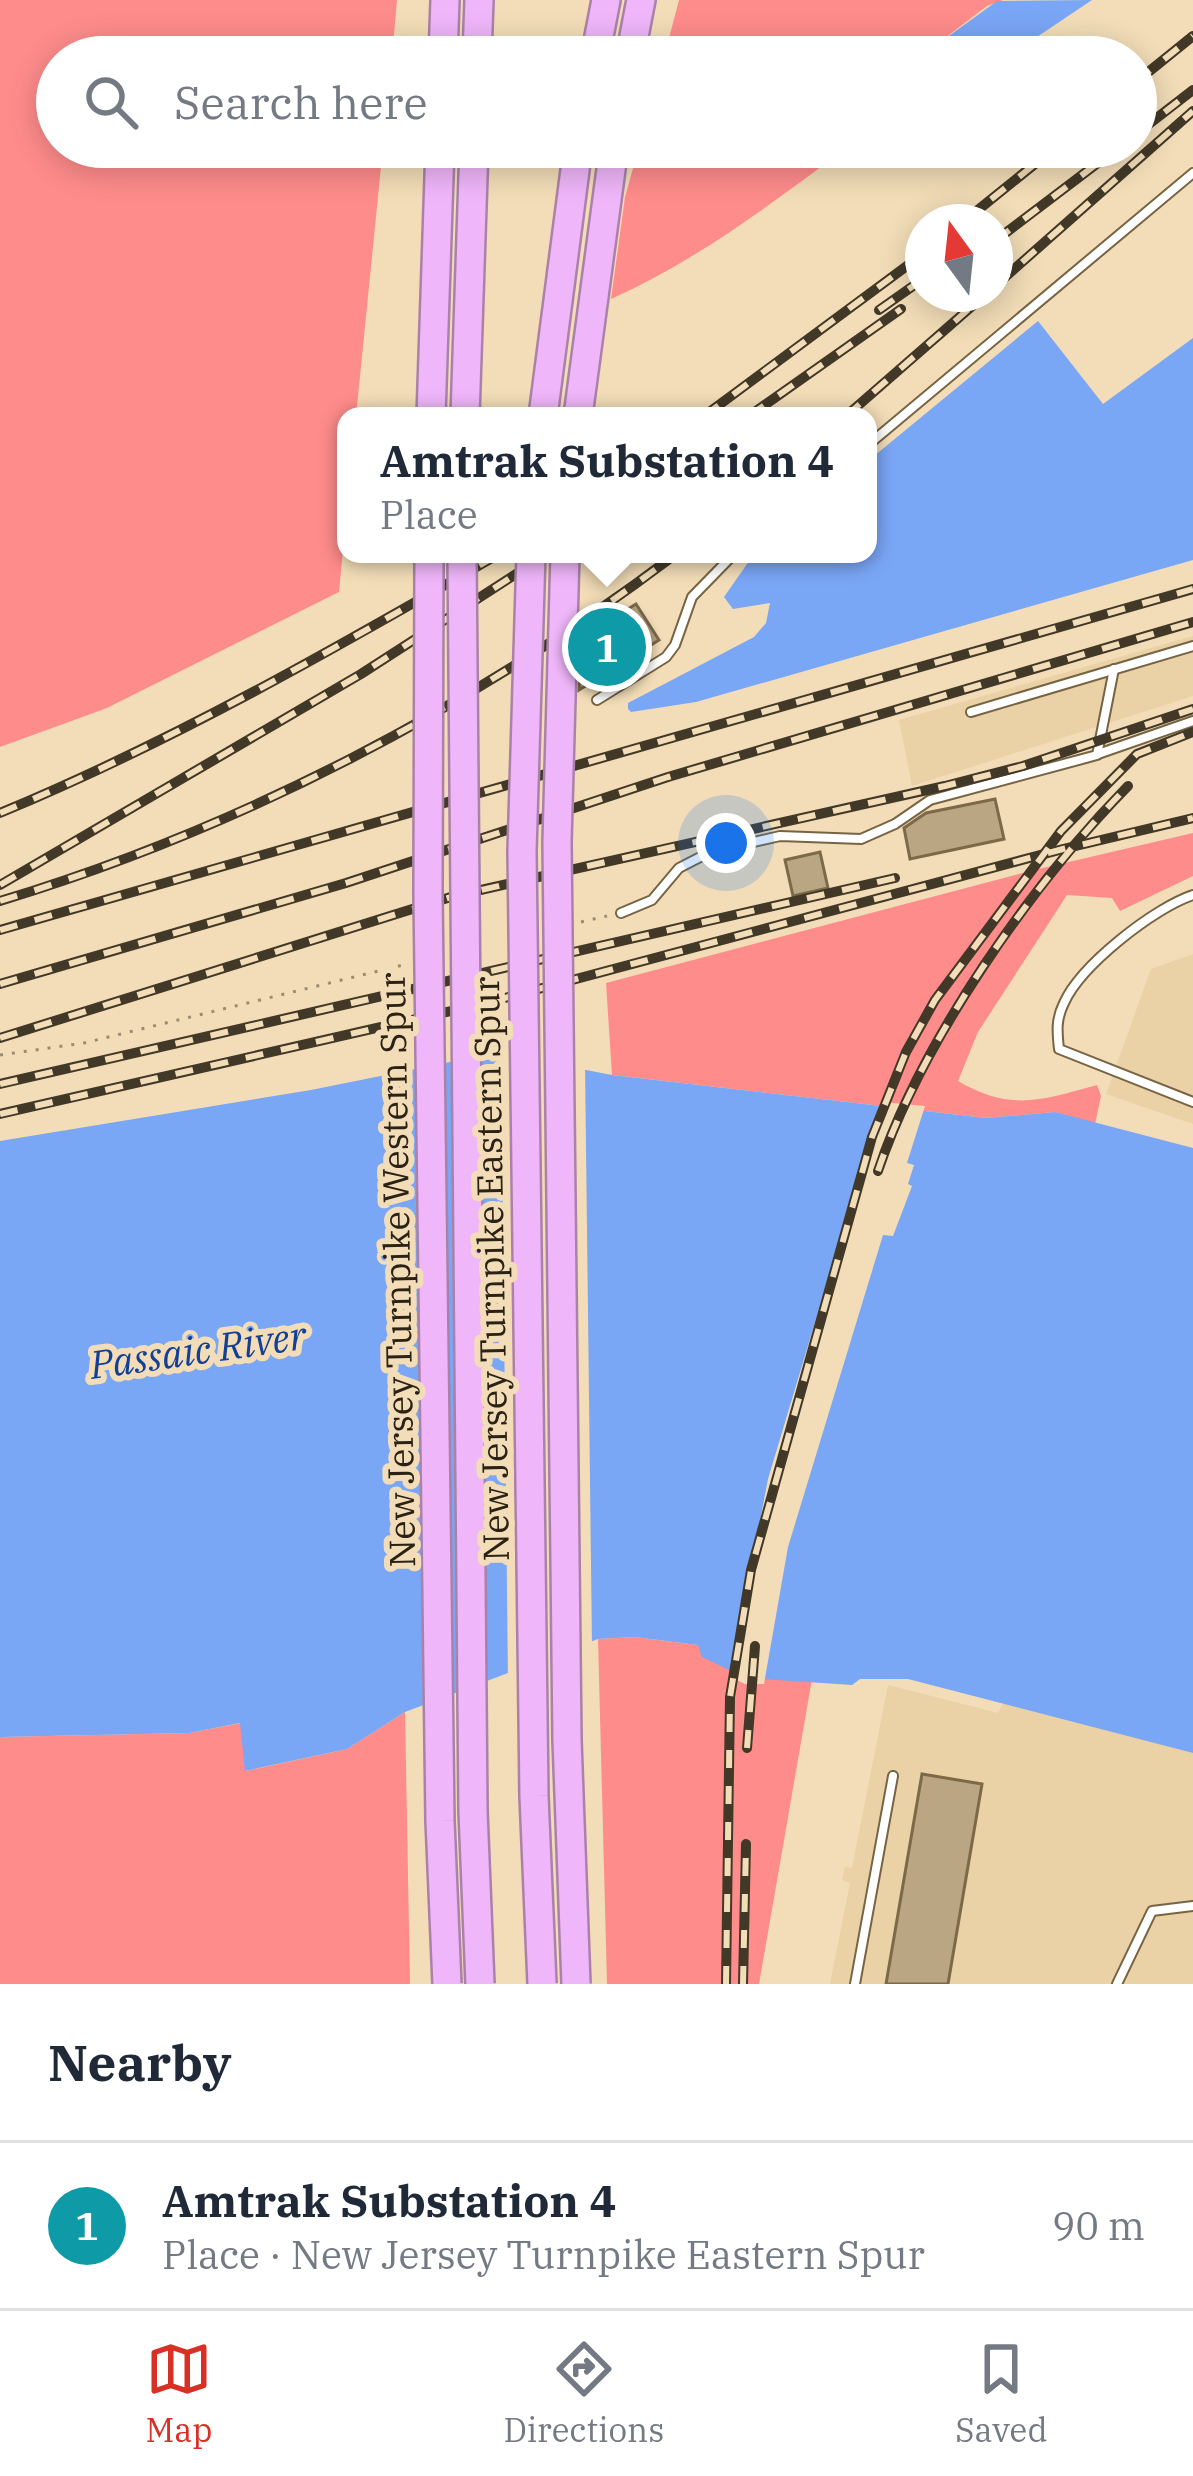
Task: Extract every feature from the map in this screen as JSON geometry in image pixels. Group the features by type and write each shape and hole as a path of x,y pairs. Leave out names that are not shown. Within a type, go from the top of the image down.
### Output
{"highway":[{"path":"444,36 445,0"},
{"path":"478,36 479,0"},
{"path":"599,36 606,0"},
{"path":"634,36 641,0"},
{"path":"431,407 439,168"},
{"path":"465,407 473,168"},
{"path":"544,407 575,168"},
{"path":"579,407 611,168"},
{"name":"New Jersey Turnpike Western Spur","path":"428,563 440,1820 447,1984"},
{"name":"New Jersey Turnpike Western Spur","path":"462,563 473,1788 480,1984"},
{"name":"New Jersey Turnpike Eastern Spur","path":"531,563 522,851 533,1733 542,1984"},
{"name":"New Jersey Turnpike Eastern Spur","path":"565,563 557,866 568,1759 576,1984"}],"lane":[{"path":"877,437 1193,173"},
{"path":"598,700 666,657 692,597 725,563"},
{"path":"971,712 1193,646"},
{"path":"1097,755 1114,669"},
{"path":"620,913 652,900 680,868 710,852 780,836 861,839 930,800 1097,755 1193,721"},
{"path":"1192,1098 1059,1048 1056,1025 1066,998 1103,956 1168,903 1193,896"},
{"path":"855,1984 893,1776"},
{"path":"1117,1984 1152,1911 1193,1906"}],"path":[{"path":"575,924 620,913"},
{"path":"0,1054 84,1043 416,962"}],"shaded area":[{"path":"0,0 397,0 394,36 36,36 36,168 381,168 357,407 337,407 339,592 107,708 0,747"},
{"path":"679,0 1003,0 987,6 948,36 670,36"},
{"path":"633,168 819,168 704,249 611,299"},
{"path":"1193,636 1193,696 912,786 899,720"},
{"path":"1193,833 1193,876 1120,911 1112,898 1067,895 978,1032 958,1081 1011,1100 1097,1085 1101,1096 1095,1124 1055,1112 986,1118 612,1075 606,983"},
{"path":"1193,954 1193,1124 1106,1094 1151,969"},
{"path":"635,1637 698,1645 746,1678 812,1679 759,1984 607,1984 598,1639"},
{"path":"888,1685 998,1713 1004,1701 1193,1753 1193,1984 830,1984 850,1883 842,1880 845,1867 852,1868"},
{"path":"405,1712 410,1984 0,1984 0,1737 189,1733 241,1723 246,1771 347,1749"}],"water":[{"path":"1092,0 1038,36 949,36 997,1"},
{"path":"1038,321 1103,404 1193,338 1193,560 696,702 631,712 628,703 754,637 766,623 770,603 733,609 724,597 748,563 877,563 877,454"},
{"name":"Passaic River","path":"475,1057 518,1057 612,1075 986,1118 1055,1112 1193,1148 1193,1753 908,1679 860,1679 852,1685 746,1678 702,1657 698,1645 635,1637 598,1639 405,1712 347,1749 245,1771 240,1723 189,1733 0,1737 0,1141 311,1090"}],"pier":[{"path":"501,1051 585,1064 592,1648 508,1679"},
{"path":"881,1102 925,1106 907,1163 914,1165 908,1184 912,1186 893,1236 883,1235 788,1547 764,1684 745,1684 730,1677 768,1479"}],"building":[{"path":"636,604 659,640 579,690 581,638"},
{"path":"995,799 1004,839 910,859 904,828 926,813"},
{"path":"820,852 828,888 793,896 785,860"},
{"path":"922,1774 982,1784 948,1984 886,1984"}],"railway":[{"path":"1157,65 1193,36"},
{"path":"1157,118 1193,90"},
{"path":"1157,143 1193,111"},
{"path":"985,204 1030,168"},
{"path":"1013,227 1091,168"},
{"path":"1013,270 1129,168"},
{"path":"716,407 905,267"},
{"path":"879,310 905,292"},
{"path":"762,407 901,309"},
{"path":"856,407 965,312"},
{"path":"0,813 191,724 483,563"},
{"path":"0,885 361,674 533,563"},
{"path":"0,901 179,837 353,757 520,662 664,563"},
{"path":"0,930 1193,589"},
{"path":"0,984 346,883 668,777 1193,622"},
{"path":"0,1038 454,896 945,786 1023,766 1193,709"},
{"path":"726,1984 730,1697 751,1570 872,1137 906,1052 935,1000 1061,831 1137,754 1193,732"},
{"path":"878,1171 922,1069 984,966 1055,869 1128,786"},
{"path":"0,1114 486,1003 1193,818"},
{"path":"0,1084 895,878"},
{"path":"747,1748 755,1646"},
{"path":"743,1984 746,1844"}],"place":[{"name":"Amtrak Substation 4","path":"607,647"}]}
